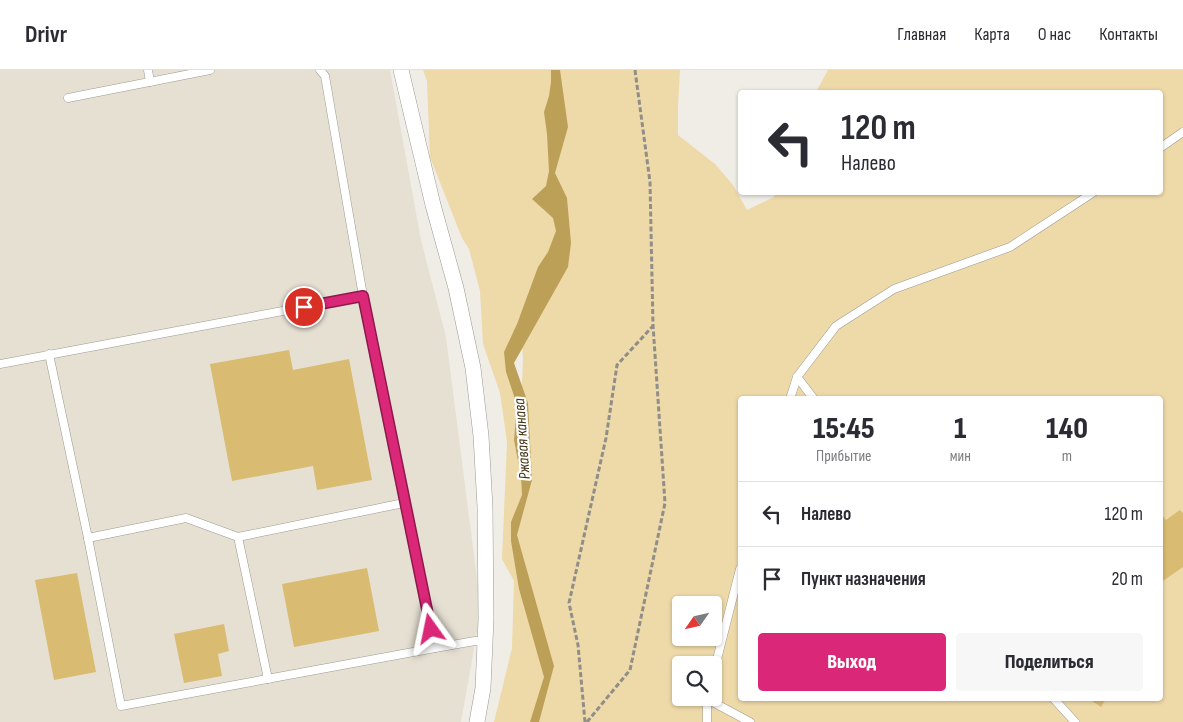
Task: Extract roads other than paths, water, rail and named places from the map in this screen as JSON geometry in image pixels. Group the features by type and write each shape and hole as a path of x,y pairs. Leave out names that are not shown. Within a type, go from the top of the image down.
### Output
{"street":[{"path":"401,70 432,205 456,288 473,368 481,436 485,507 486,619 482,688 477,722"}],"lane":[{"path":"148,70 150,82"},
{"path":"68,98 210,70"},
{"path":"320,70 325,76 363,296 435,648"},
{"path":"1163,146 1183,132"},
{"path":"791,396 797,377 836,326 894,289 1010,247 1089,195"},
{"path":"0,364 363,296"},
{"path":"49,354 121,706 475,640 484,642"},
{"path":"797,377 812,396"},
{"path":"88,538 186,518 238,536 404,502"},
{"path":"238,536 268,679"},
{"path":"718,656 738,577"},
{"path":"1056,701 1075,722"},
{"path":"707,706 707,722"},
{"path":"721,706 750,722"}],"water":[{"name":"Ржавая канава","path":"551,70 560,70 568,127 555,173 567,198 571,243 568,267 514,363 528,403 532,480 517,535 554,666 539,722 530,722 544,677 519,589 511,541 511,522 522,495 521,477 514,440 516,416 514,396 506,372 504,352 517,324 538,267 548,252 556,231 553,218 532,199 546,186 549,171 544,112 549,96"}]}
